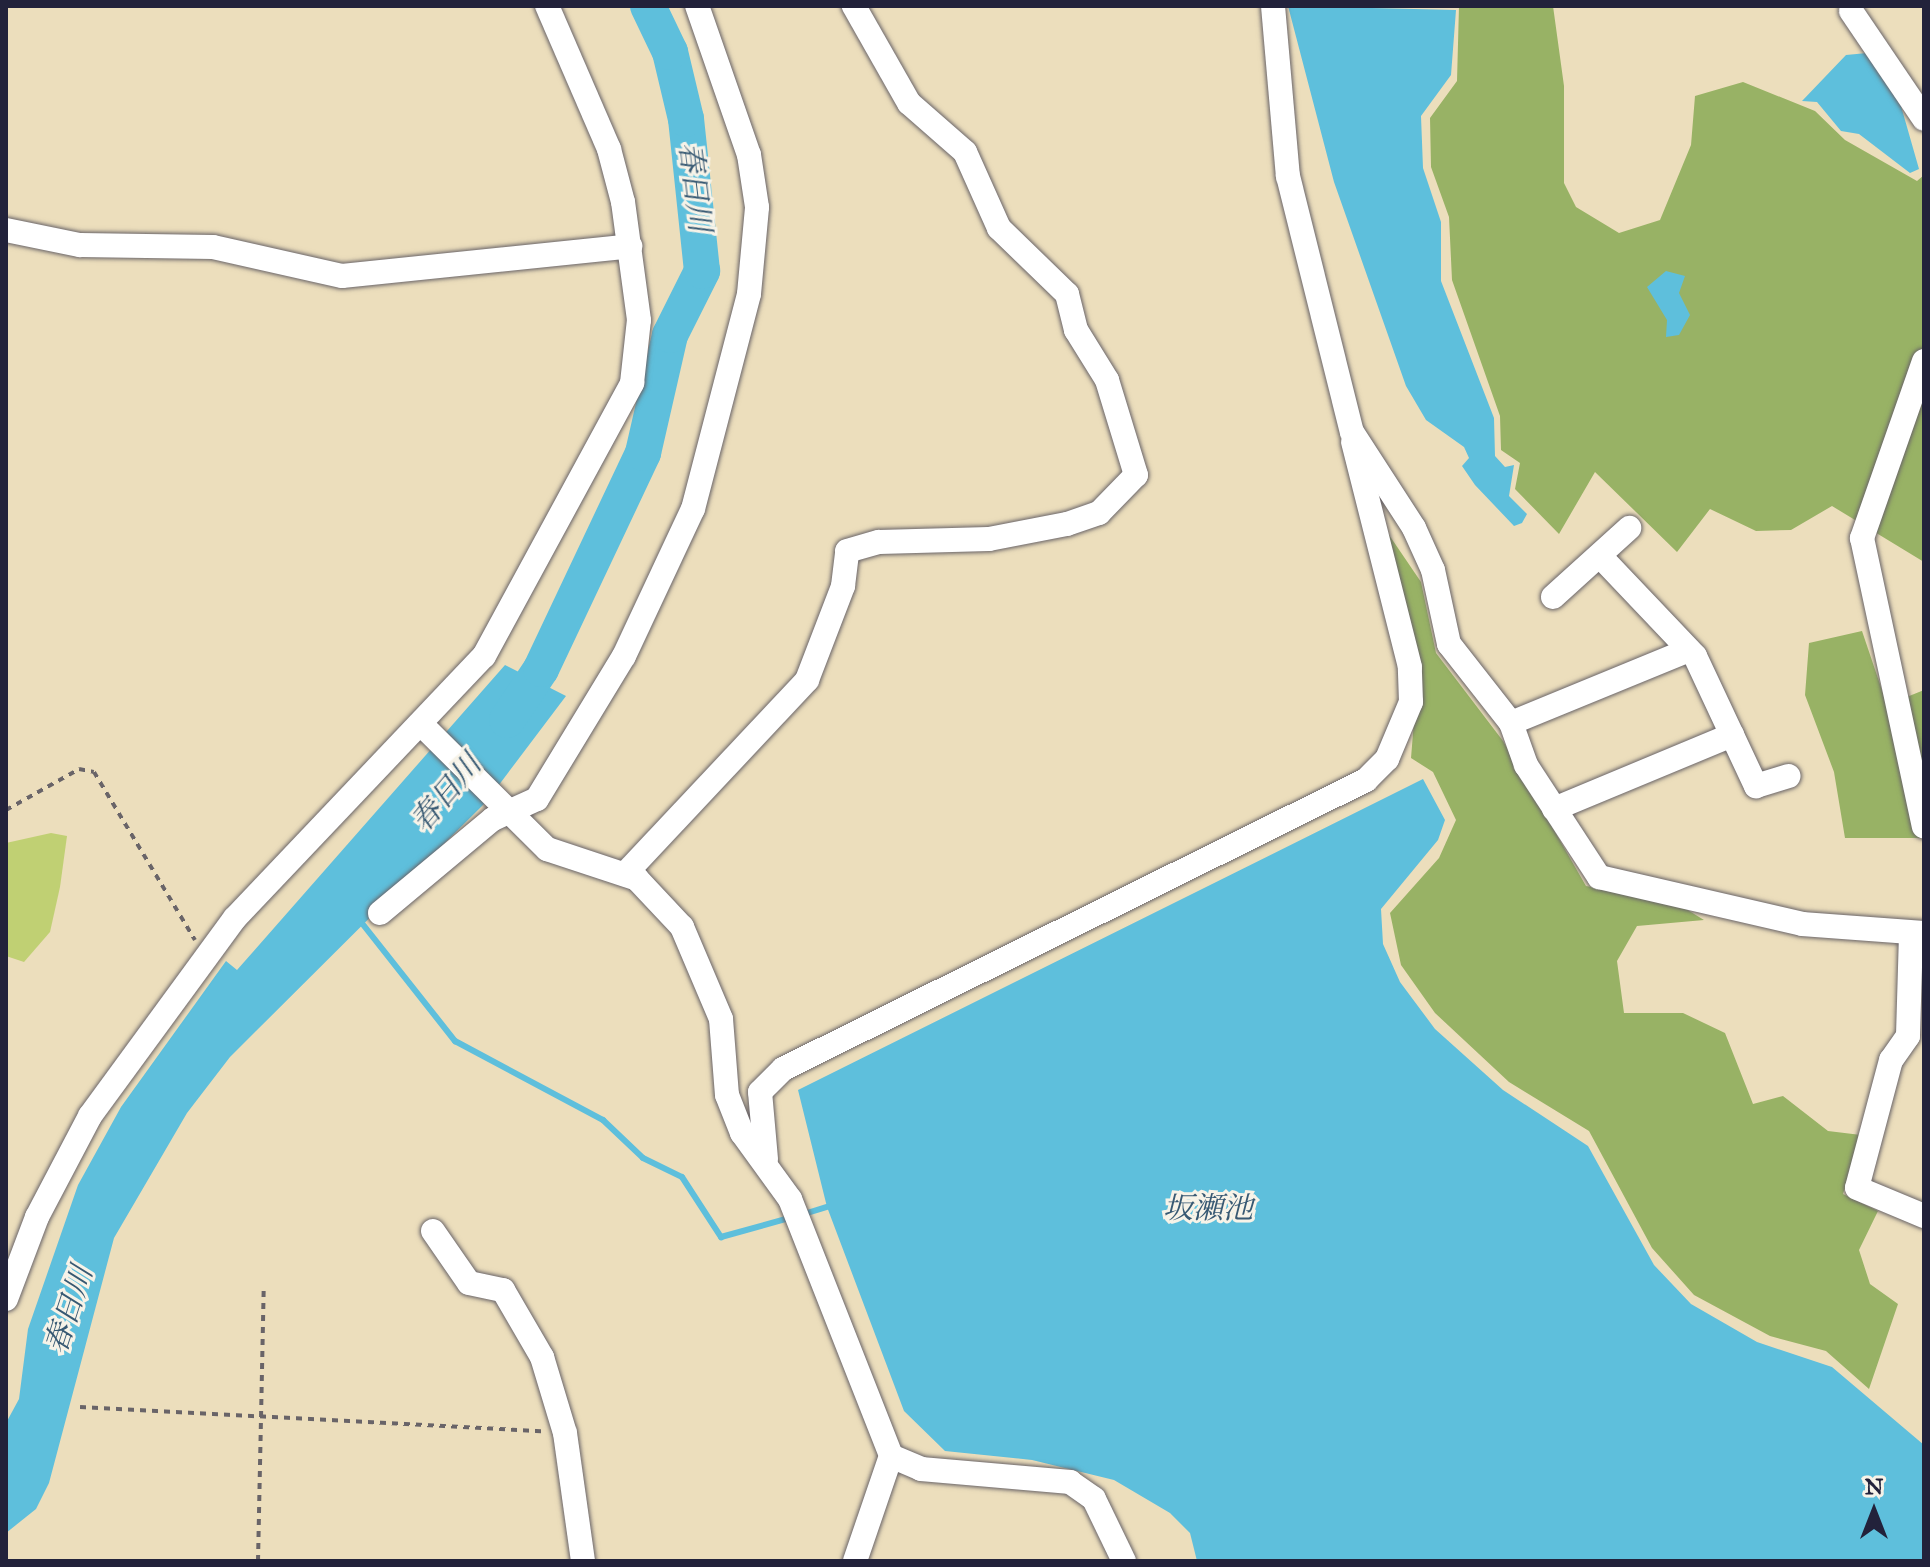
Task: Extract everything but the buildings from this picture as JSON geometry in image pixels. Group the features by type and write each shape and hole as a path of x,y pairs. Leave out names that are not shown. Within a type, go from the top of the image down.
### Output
{"street":[{"path":"6,1299 76,1137 208,953 308,836 426,729 502,628 632,383 639,320 630,246 609,149 547,6"},
{"path":"380,913 493,819 511,808 537,799 583,728 693,509 749,294 757,207 749,155 697,6"},
{"path":"625,874 807,680 843,586 847,551 879,542 962,541 1067,524 1099,513 1136,475 1107,380 1076,330 1067,294 999,228 965,152 909,103 854,6"},
{"path":"769,1169 758,1124 760,1092 783,1069 1366,780 1387,759 1411,702 1410,667 1288,176 1273,6"},
{"path":"1851,11 1924,119"},
{"path":"6,230 80,245 213,247 342,276 630,246"},
{"path":"1924,361 1862,538 1924,826"},
{"path":"1352,432 1414,528 1433,570 1449,644 1511,723 1554,809 1599,877 1802,924 1917,934 1908,1036 1891,1060 1857,1188 1924,1216"},
{"path":"1553,597 1629,528"},
{"path":"1600,556 1689,650 1756,786 1788,776"},
{"path":"1511,723 1689,650"},
{"path":"426,729 511,808 547,849 625,874 663,901 711,982 727,1095 794,1209 891,1456 855,1561"},
{"path":"1554,809 1732,735"},
{"path":"433,1231 469,1283 503,1290 542,1357 565,1433 583,1561"},
{"path":"891,1456 921,1469 1070,1482 1094,1499 1124,1561"}],"path":[{"path":"6,810 79,769 94,772 135,831 183,929 208,953"},
{"path":"258,1561 264,1285"},
{"path":"80,1407 565,1433"}],"green space":[{"path":"1459,6 1553,6 1564,86 1564,183 1576,207 1619,233 1660,220 1691,145 1695,96 1743,82 1815,111 1845,140 1917,181 1924,175 1924,562 1832,506 1791,530 1756,531 1710,509 1677,552 1595,472 1559,534 1515,489 1520,463 1501,450 1500,416 1452,280 1449,217 1431,167 1430,118 1457,81"},
{"path":"1385,529 1421,582 1436,653 1503,741 1586,886 1673,901 1704,920 1637,926 1617,961 1624,1013 1683,1013 1725,1033 1753,1104 1783,1096 1828,1131 1861,1135 1843,1194 1878,1211 1859,1250 1870,1284 1898,1304 1869,1389 1826,1351 1770,1336 1694,1295 1652,1248 1589,1131 1509,1082 1435,1013 1401,965 1390,913 1439,858 1456,820 1433,772 1411,758 1418,672"},
{"path":"1862,631 1887,705 1924,690 1924,838 1845,838 1834,772 1805,695 1809,643"},
{"path":"51,833 67,836 60,887 50,932 24,962 6,956 6,843"}],"water":[{"path":"1288,6 1456,10 1451,75 1421,116 1423,168 1441,222 1441,281 1494,418 1495,456 1505,467 1514,465 1509,496 1527,514 1522,523 1514,526 1475,485 1462,466 1469,458 1464,447 1426,420 1406,386 1334,182"},
{"path":"1867,53 1901,106 1919,169 1910,173 1859,134 1841,131 1817,102 1802,101 1846,55"},
{"path":"1666,271 1685,276 1679,293 1690,315 1679,335 1666,337 1667,320 1647,287"},
{"path":"505,665 566,696 486,802 230,1057 187,1113 114,1238 49,1483 36,1509 6,1533 6,1423 19,1399 28,1329 78,1185 121,1107 226,961 237,970"},
{"name":"坂瀬池","path":"1423,779 1445,820 1438,840 1381,909 1383,944 1400,982 1435,1029 1503,1090 1588,1146 1654,1265 1691,1304 1757,1342 1832,1367 1924,1445 1924,1561 1197,1561 1190,1533 1170,1513 1114,1480 1032,1460 945,1451 904,1411 827,1207 798,1090"}],"waterway":[{"name":"春日川","path":"507,720 541,669 643,453 670,335 702,271 686,119 670,52 648,6"},
{"path":"361,922 455,1041 603,1120 643,1158 682,1177 721,1237 793,1217"},
{"path":"804,1214 827,1207"}]}
